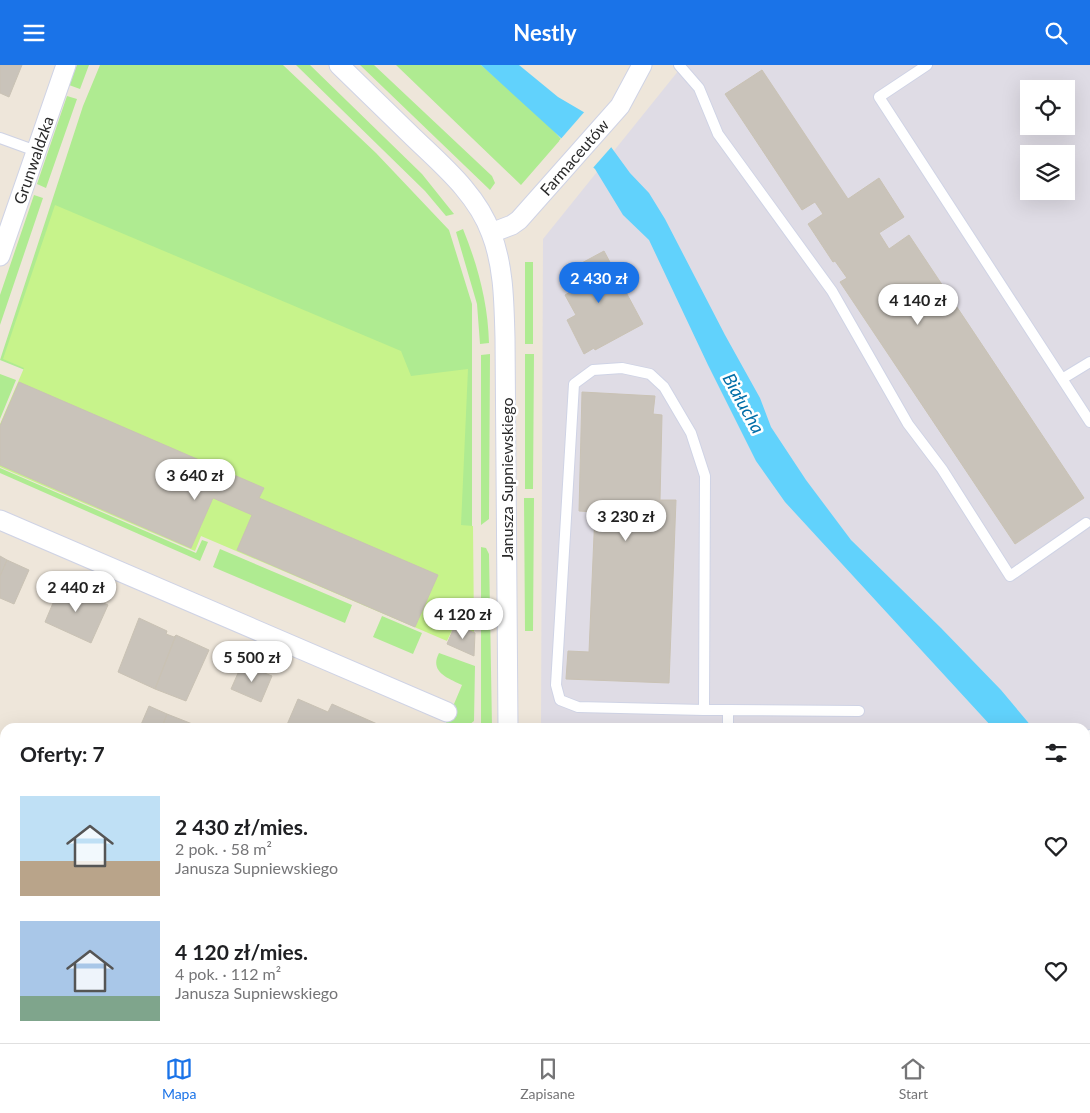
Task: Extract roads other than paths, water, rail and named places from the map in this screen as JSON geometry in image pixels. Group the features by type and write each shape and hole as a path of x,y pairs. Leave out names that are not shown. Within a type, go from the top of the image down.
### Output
{"street":[{"name":"Grunwaldzka","path":"0,256 66,65"},
{"name":"Janusza Supniewskiego","path":"339,65 450,173 473,201 491,233 502,280 506,339 508,723"},
{"name":"Farmaceutów","path":"491,233 506,228 519,220 620,106 642,65"},
{"path":"0,520 447,712"}],"lane":[{"path":"679,65 699,88 718,134 832,291 908,424 942,469 1010,576 1086,523"},
{"path":"927,65 879,97 1090,422"},
{"path":"0,138 36,151"},
{"path":"1062,379 1090,362"},
{"path":"704,710 705,476 691,433 664,387 650,374 622,368 593,370 574,384 556,685 560,700 578,707 704,710 859,711"},
{"path":"728,710 728,723"}],"water":[{"name":"Białucha","path":"481,65 519,65 558,97 587,114 630,173 649,193 665,219 760,398 771,427 806,480 851,540 941,628 1001,690 1029,723 988,723 785,502 756,461 649,240 623,215 595,169"}]}
